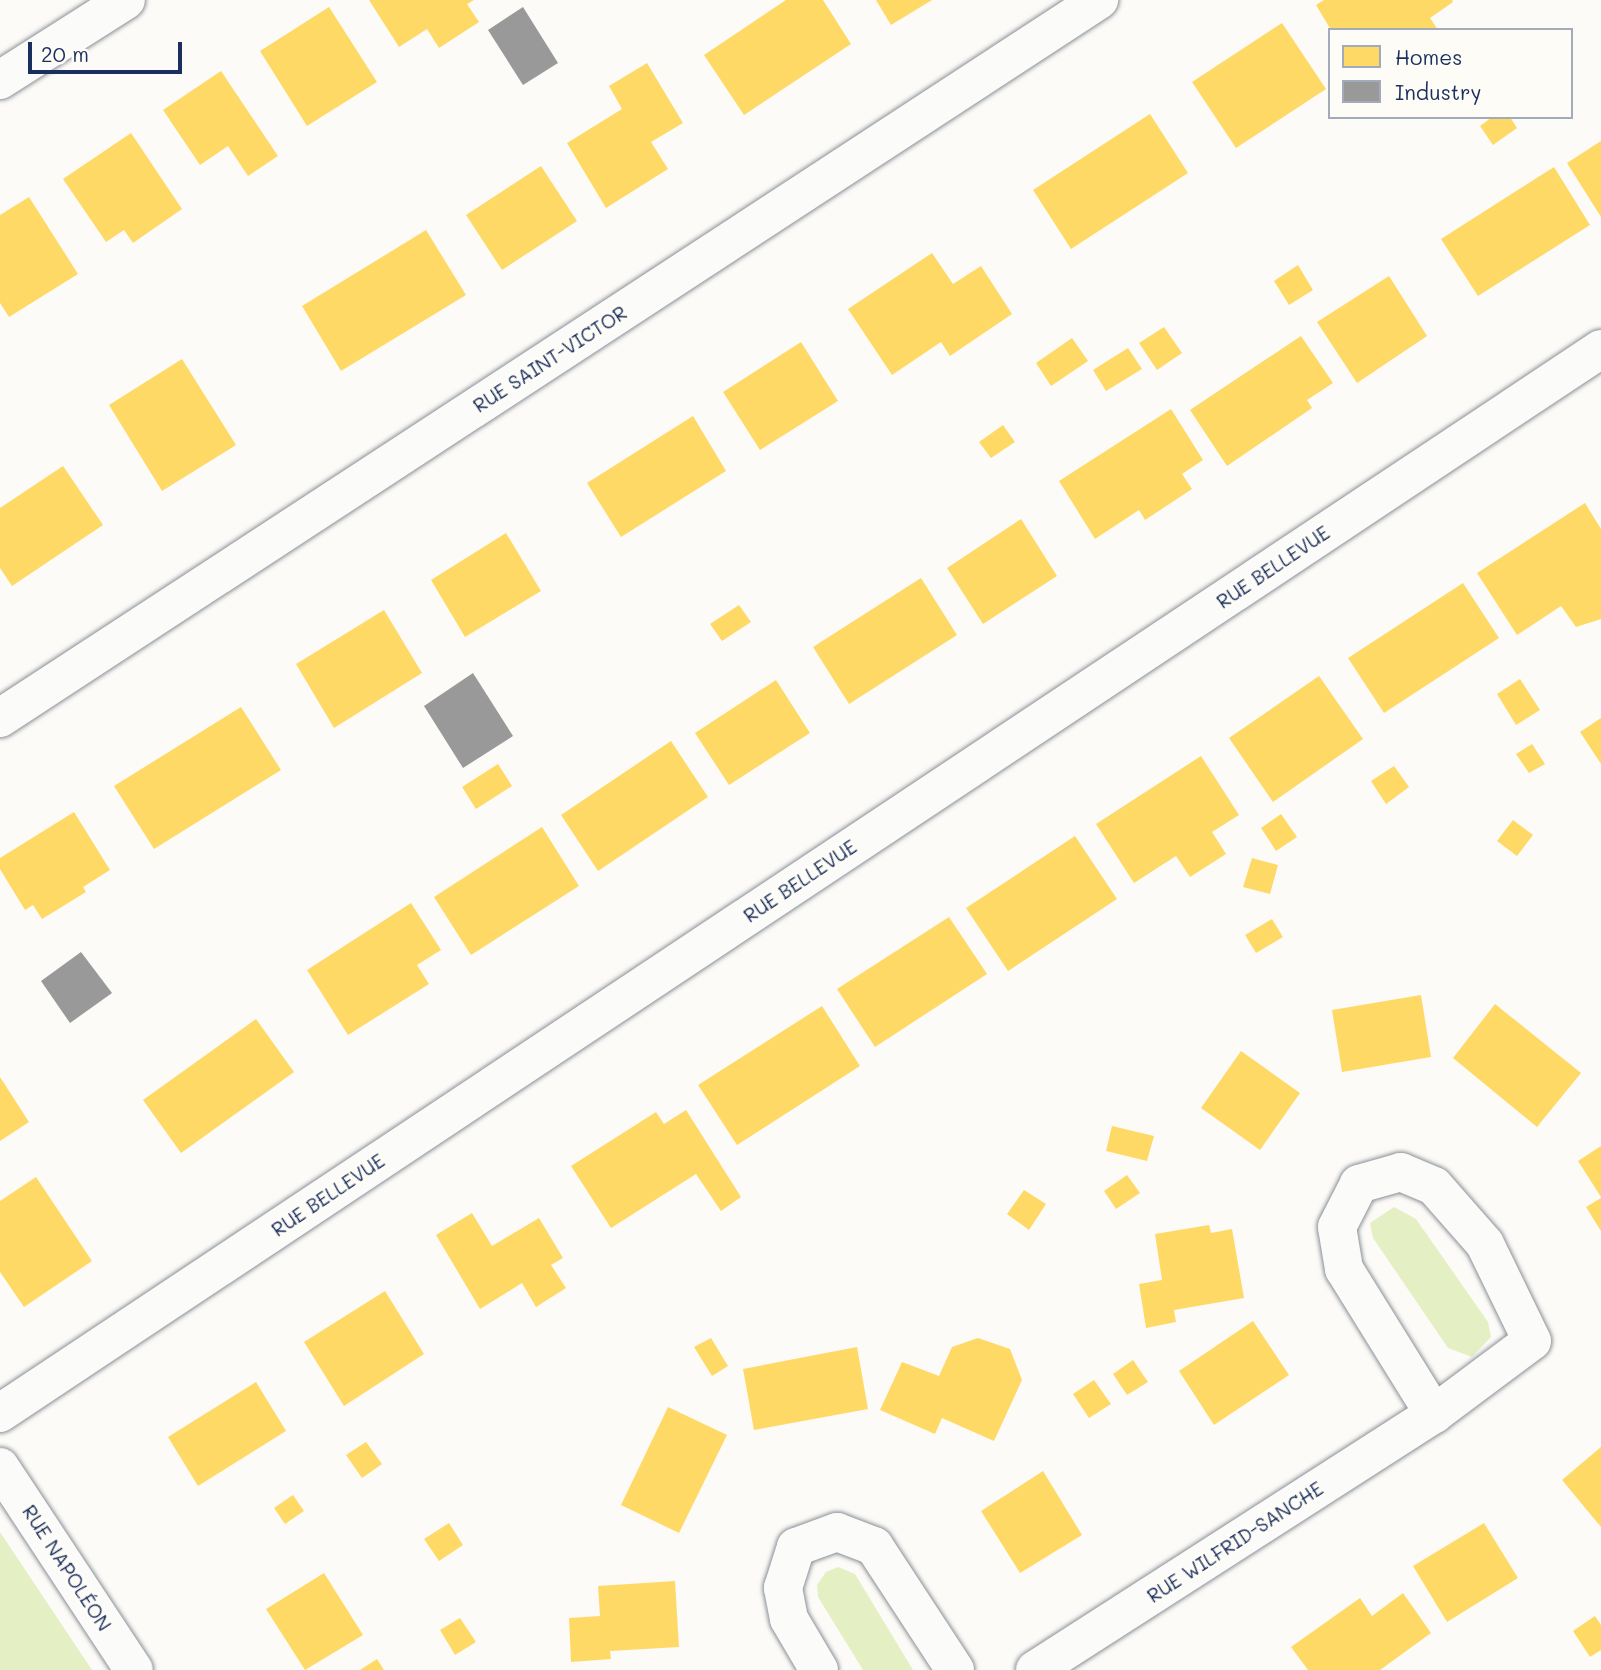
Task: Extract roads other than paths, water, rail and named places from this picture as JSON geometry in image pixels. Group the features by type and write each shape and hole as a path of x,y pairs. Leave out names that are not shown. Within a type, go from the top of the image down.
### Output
{"street":[{"path":"0,80 126,0"},
{"name":"RUE SAINT-VICTOR","path":"0,718 1099,0"},
{"name":"RUE BELLEVUE","path":"0,1413 1601,349"},
{"name":"RUE WILFRID-SANCHE","path":"1035,1670 1434,1415 1532,1341 1485,1244 1434,1186 1401,1172 1359,1184 1337,1227 1344,1269 1434,1415"},
{"name":"RUE NAPOLÉON","path":"0,1467 134,1670"},
{"path":"818,1670 789,1619 783,1588 796,1547 837,1532 874,1546 955,1670"}]}
